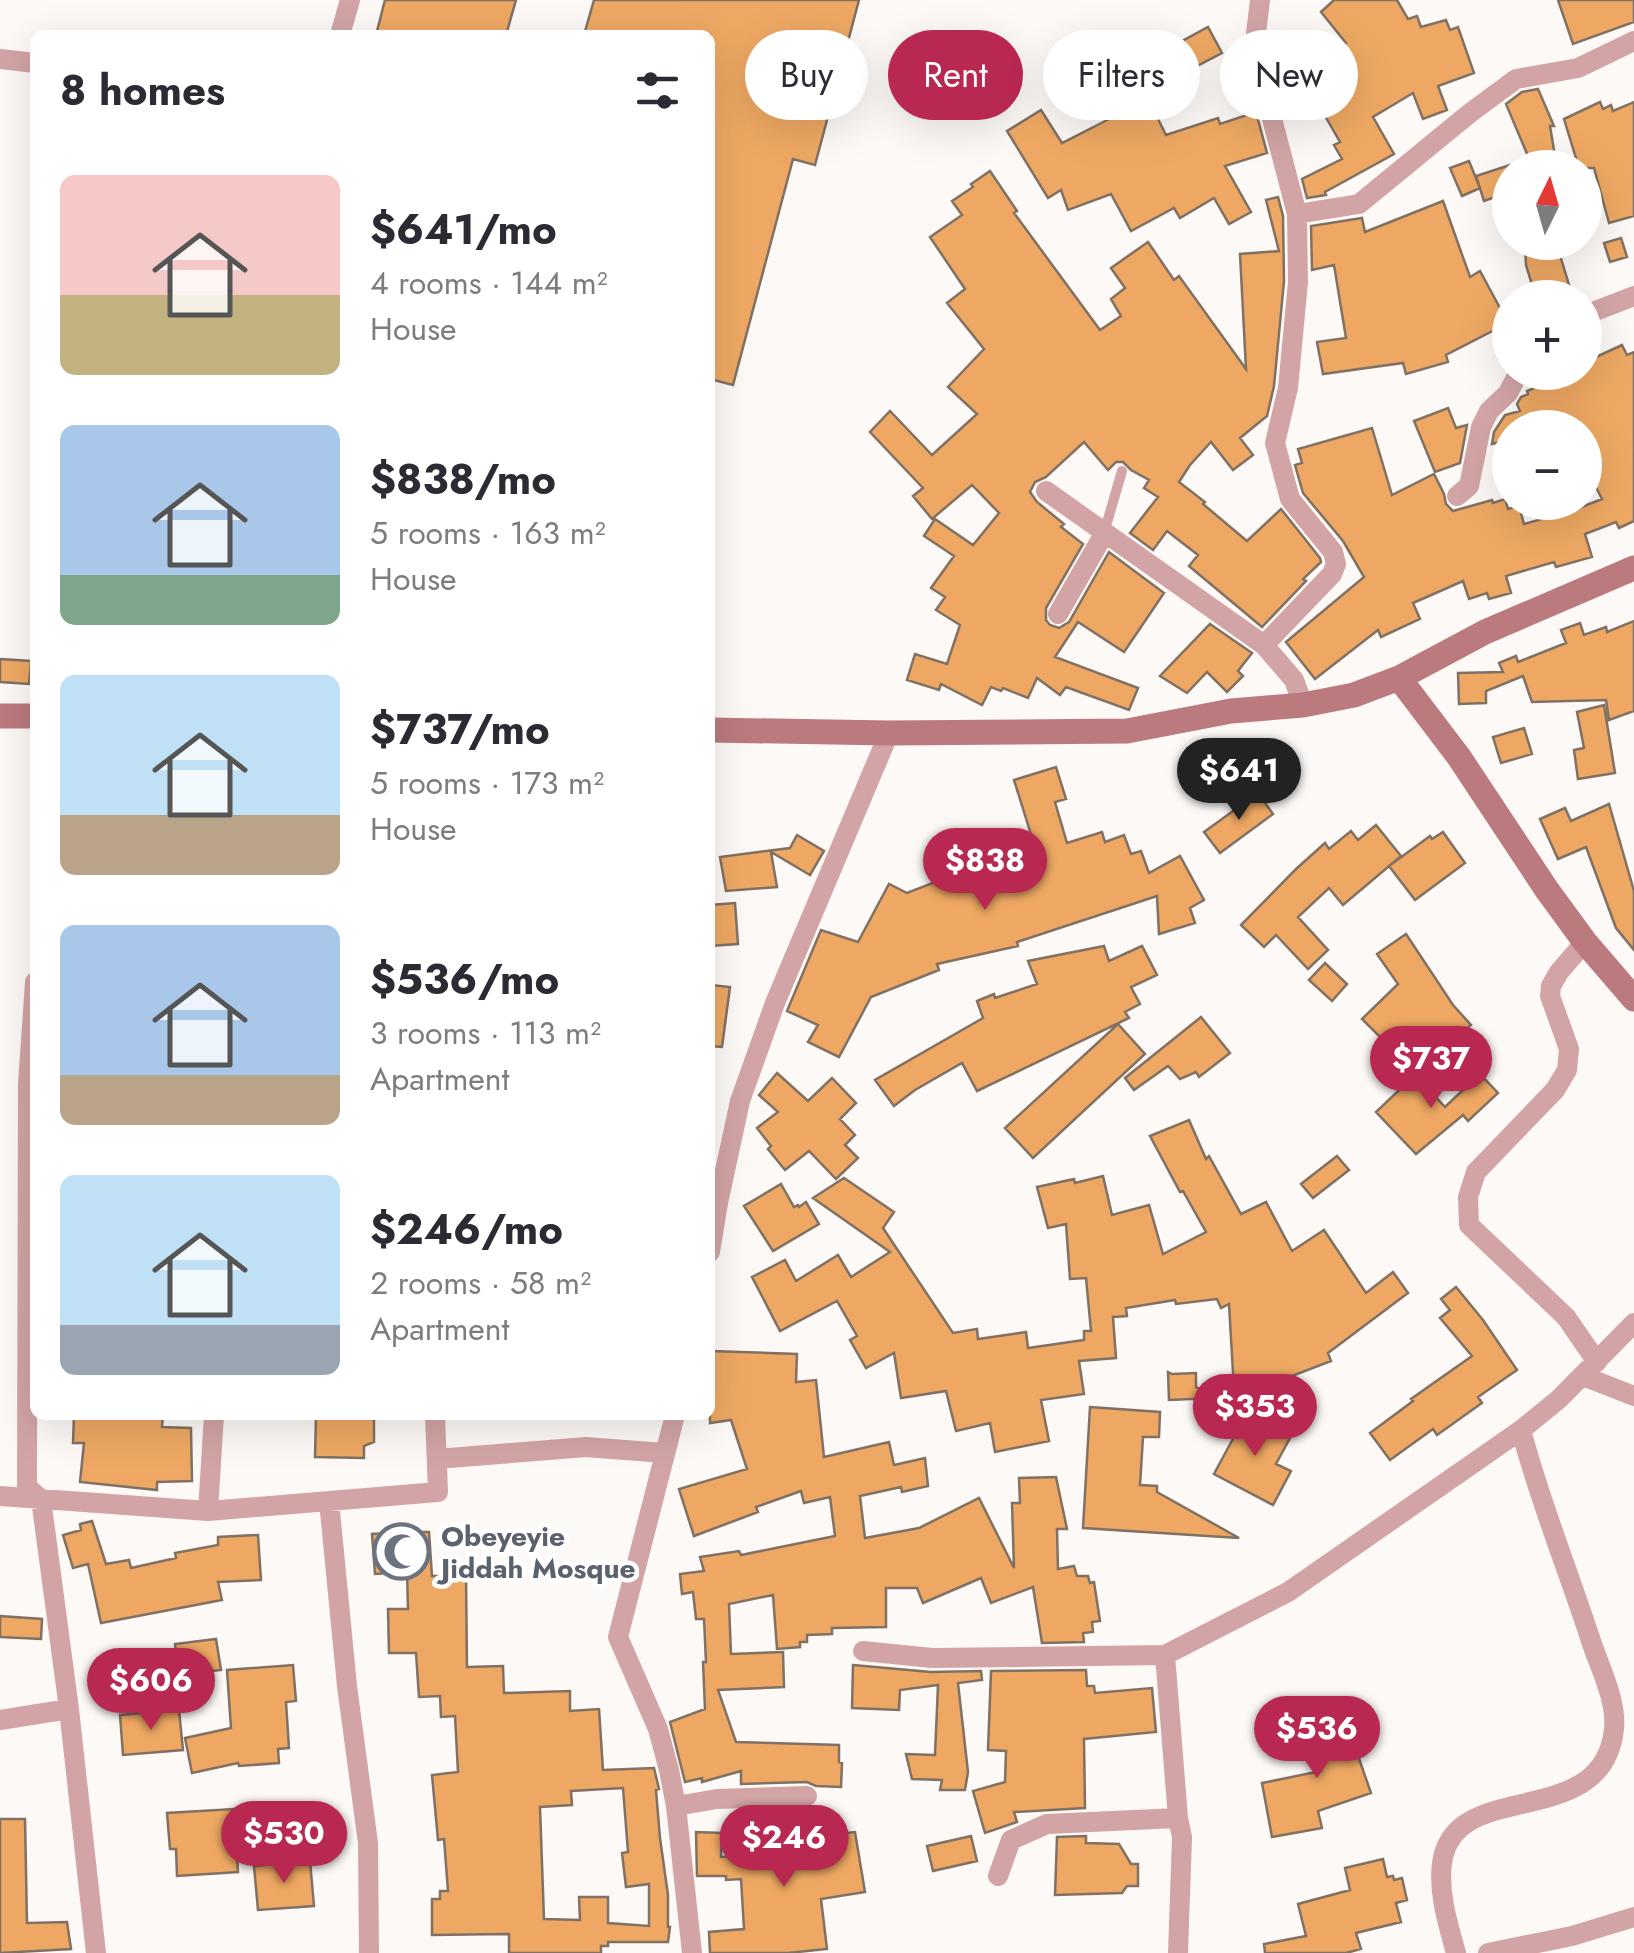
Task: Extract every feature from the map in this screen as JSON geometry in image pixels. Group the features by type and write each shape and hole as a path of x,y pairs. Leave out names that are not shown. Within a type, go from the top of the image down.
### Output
{"main road":[{"path":"715,730 1127,731 1231,711 1303,705 1354,695 1400,678 1485,632 1634,568"},
{"path":"1400,678 1547,890 1634,1000"},
{"path":"0,716 30,716"}],"street":[{"path":"341,30 350,0"},
{"path":"1260,0 1254,50 1298,214 1298,282 1288,388 1274,444 1290,499 1333,552 1336,564 1332,574 1264,645"},
{"path":"1298,214 1359,204 1516,79 1578,68 1634,40"},
{"path":"0,59 30,62"},
{"path":"1602,308 1634,296"},
{"path":"1458,496 1469,486 1481,427 1489,411 1510,390"},
{"path":"1046,491 1264,645 1294,680 1303,705"},
{"path":"1058,614 1104,534"},
{"path":"715,1221 740,1101 774,1003 889,732"},
{"path":"1586,942 1551,986 1550,996 1569,1049 1567,1070 1555,1090 1476,1172 1468,1198 1469,1224 1566,1317 1590,1369 1634,1396"},
{"path":"30,1055 27,1487 41,1499 96,1953"},
{"path":"863,1651 932,1658 1165,1655 1288,1592 1522,1430 1559,1399 1634,1322"},
{"path":"208,1511 214,1420"},
{"path":"0,1496 208,1511 438,1492 435,1420"},
{"path":"673,1420 618,1637 658,1730 676,1806 692,1953"},
{"path":"1456,1953 1442,1892 1442,1862 1458,1827 1473,1817 1534,1802 1586,1780 1598,1772 1608,1757 1614,1728 1614,1712 1536,1486 1522,1430"},
{"path":"437,1459 586,1447 664,1454"},
{"path":"329,1501 368,1842 369,1953"},
{"path":"1165,1655 1182,1837 1178,1953"},
{"path":"0,1720 69,1708"},
{"path":"676,1806 718,1799 807,1796"},
{"path":"998,1876 1011,1840 1047,1824 1178,1818"},
{"path":"1488,1953 1572,1936 1634,1918"}],"lane":[{"path":"1104,534 1122,471"}],"building":[{"path":"385,0 516,0 507,30 377,30"},
{"path":"594,0 859,0 851,30 745,30 745,120 827,120 815,165 793,159 733,385 715,380 715,30 585,30"},
{"path":"1334,0 1397,0 1408,19 1417,16 1421,27 1446,20 1450,30 1458,27 1474,73 1438,86 1447,110 1423,119 1413,93 1373,117 1394,154 1325,192 1326,195 1307,198 1302,179 1342,159 1334,145 1340,142 1327,120 1358,120 1358,30 1336,30 1321,12"},
{"path":"1558,0 1634,0 1634,22 1573,44"},
{"path":"1208,27 1220,54 1200,64 1200,31"},
{"path":"1538,89 1554,126 1550,126 1554,150 1525,150 1506,104 1522,92"},
{"path":"1600,102 1603,109 1611,105 1613,111 1634,102 1634,216 1609,223 1602,197 1602,150 1573,150 1564,119"},
{"path":"1041,110 1043,120 1047,120 1062,143 1107,120 1158,120 1166,135 1218,118 1220,124 1258,120 1267,153 1225,166 1251,212 1229,224 1214,198 1180,218 1174,208 1131,231 1111,194 1068,210 1061,190 1048,198 1007,131"},
{"path":"1469,161 1480,188 1462,196 1450,168"},
{"path":"990,171 1017,211 1014,213 1100,330 1121,316 1111,299 1125,288 1111,268 1148,242 1174,280 1179,276 1246,369 1240,254 1279,251 1266,200 1278,197 1283,216 1284,281 1274,386 1267,416 1240,438 1253,455 1233,470 1211,442 1179,482 1247,541 1281,509 1320,558 1321,562 1303,579 1306,581 1262,627 1189,566 1198,555 1167,531 1153,550 1130,533 1158,497 1144,488 1149,480 1123,462 1116,462 1108,470 1084,442 1046,477 1035,482 1030,492 1064,524 1061,527 1083,544 1046,608 1050,625 1059,628 1069,622 1109,552 1164,593 1124,652 1078,622 1055,657 1138,688 1129,710 1066,687 1060,695 1037,678 1028,698 991,687 982,705 941,684 939,690 907,680 915,654 947,664 960,625 936,610 945,597 931,588 954,556 924,536 935,519 973,545 999,513 972,485 932,519 913,496 923,488 870,432 890,411 932,455 977,414 948,387 984,349 947,303 965,289 930,237 962,215 952,201"},
{"path":"1492,171 1492,198 1484,201 1476,176"},
{"path":"1443,201 1470,277 1480,271 1492,293 1492,331 1446,355 1448,362 1406,374 1403,363 1323,374 1317,342 1346,338 1334,265 1312,270 1311,226 1362,218 1365,232"},
{"path":"1621,238 1627,257 1610,262 1604,243"},
{"path":"1526,260 1561,260 1568,280 1531,280"},
{"path":"1622,345 1627,355 1634,352 1634,521 1619,528 1616,522 1585,534 1592,557 1556,567 1554,562 1506,576 1511,593 1489,599 1487,593 1469,599 1463,581 1413,603 1420,619 1381,637 1378,630 1315,679 1286,642 1364,577 1343,541 1303,493 1295,465 1302,463 1298,449 1372,428 1392,495 1434,474 1446,504 1453,511 1492,500 1492,520 1523,520 1524,524 1538,520 1602,520 1602,410 1520,410 1517,404 1529,390 1602,390 1602,354"},
{"path":"1448,408 1456,428 1467,425 1460,463 1435,472 1414,421"},
{"path":"1634,621 1634,711 1609,720 1606,700 1532,702 1523,676 1486,691 1486,703 1459,704 1458,673 1503,672 1499,663 1516,656 1518,662 1566,643 1561,630 1580,623 1584,635 1606,627 1607,632"},
{"path":"1210,624 1252,653 1238,671 1243,676 1227,692 1207,672 1187,693 1160,676"},
{"path":"0,659 30,661 29,684 0,682"},
{"path":"1604,705 1615,773 1578,779 1574,750 1584,748 1577,712"},
{"path":"1524,728 1532,754 1501,763 1493,737"},
{"path":"1056,767 1066,799 1055,802 1067,843 1102,832 1105,842 1124,835 1131,854 1141,851 1149,873 1180,856 1204,900 1190,908 1195,923 1159,934 1157,896 1017,942 1018,946 937,964 939,970 871,997 839,1057 808,1042 818,1025 787,1011 821,930 858,942 889,884 907,893 1034,844 1014,780"},
{"path":"1258,793 1273,814 1220,853 1204,832"},
{"path":"1609,804 1634,891 1634,950 1616,928 1586,847 1558,859 1540,819 1565,808 1571,821"},
{"path":"1376,825 1401,856 1343,905 1329,888 1298,917 1328,950 1308,969 1276,935 1264,947 1241,925 1325,843 1329,849 1351,831 1358,840"},
{"path":"1443,832 1465,863 1415,900 1389,866 1430,836 1432,839"},
{"path":"797,835 824,851 810,875 771,852 777,887 726,891 720,857 790,848"},
{"path":"735,903 738,944 715,946 715,905"},
{"path":"1406,934 1453,1005 1471,1025 1421,1069 1391,1035 1384,1041 1362,1019 1398,984 1377,954"},
{"path":"1104,946 1109,961 1142,946 1157,975 1131,987 1140,1004 1125,1012 1129,1018 977,1091 962,1063 894,1106 875,1080 983,1018 977,1001 1037,984 1028,961"},
{"path":"1325,963 1347,984 1332,1001 1309,980"},
{"path":"715,985 730,987 722,1047 715,1046"},
{"path":"1201,1017 1230,1053 1199,1077 1196,1072 1180,1079 1168,1066 1134,1090 1125,1078"},
{"path":"1118,1024 1145,1054 1033,1158 1005,1128"},
{"path":"777,1073 808,1101 832,1078 856,1103 840,1119 855,1135 845,1145 858,1158 836,1179 809,1151 785,1170 768,1149 771,1146 757,1128 778,1112 759,1095"},
{"path":"1480,1074 1498,1093 1468,1121 1463,1115 1416,1154 1376,1112 1415,1075 1445,1107"},
{"path":"1189,1120 1206,1159 1209,1156 1241,1214 1266,1202 1292,1251 1324,1230 1366,1293 1393,1272 1408,1293 1328,1353 1331,1361 1284,1379 1285,1387 1234,1390 1229,1304 1221,1308 1217,1299 1176,1304 1175,1300 1126,1308 1127,1316 1113,1317 1116,1358 1079,1361 1084,1394 1041,1400 1049,1441 995,1452 990,1423 956,1431 946,1391 901,1398 894,1353 866,1368 850,1340 857,1336 837,1301 780,1331 752,1277 785,1260 796,1281 838,1255 851,1277 890,1252 813,1198 844,1178 894,1212 883,1228 953,1333 977,1329 978,1339 1026,1332 1028,1348 1084,1340 1084,1331 1091,1331 1086,1278 1070,1279 1066,1224 1048,1228 1037,1187 1103,1176 1112,1215 1149,1205 1163,1254 1206,1232 1150,1136"},
{"path":"1337,1156 1349,1170 1313,1198 1301,1184"},
{"path":"781,1184 794,1207 806,1202 819,1224 773,1251 744,1206"},
{"path":"1456,1287 1517,1370 1478,1397 1482,1403 1437,1435 1433,1429 1390,1460 1370,1433 1472,1356 1440,1318 1450,1310 1441,1299"},
{"path":"715,1351 797,1354 796,1382 816,1380 824,1457 889,1442 894,1465 925,1458 928,1486 860,1496 865,1538 919,1528 979,1498 1014,1568 1012,1503 1020,1503 1019,1478 1056,1477 1067,1529 1057,1529 1058,1569 1074,1566 1077,1576 1088,1576 1090,1583 1094,1582 1100,1621 1092,1622 1093,1632 1083,1633 1084,1642 1042,1643 1033,1587 991,1603 981,1578 923,1603 917,1588 886,1588 886,1627 832,1628 832,1634 807,1635 807,1642 800,1642 800,1647 777,1649 773,1595 729,1604 731,1654 783,1652 784,1687 718,1690 736,1742 839,1745 841,1787 807,1782 741,1784 741,1771 702,1782 702,1778 685,1782 670,1722 705,1709 706,1662 704,1619 696,1619 693,1592 682,1594 680,1574 704,1571 700,1557 739,1551 741,1555 835,1536 830,1497 804,1503 801,1491 694,1536 679,1489 747,1469 731,1420 710,1423 715,1420"},
{"path":"1168,1372 1196,1373 1196,1387 1217,1398 1169,1400"},
{"path":"1090,1407 1160,1412 1159,1437 1143,1437 1140,1485 1157,1486 1157,1492 1239,1538 1083,1528"},
{"path":"1243,1412 1290,1438 1276,1464 1291,1471 1273,1505 1214,1474"},
{"path":"74,1420 163,1420 162,1427 191,1428 192,1481 157,1482 157,1490 80,1482 84,1443 73,1443"},
{"path":"316,1420 374,1420 374,1442 364,1446 364,1458 315,1457"},
{"path":"92,1521 106,1564 129,1560 131,1568 176,1558 175,1553 218,1545 218,1537 258,1535 261,1580 218,1582 222,1600 101,1623 88,1564 73,1568 63,1535 81,1530 80,1524"},
{"path":"429,1532 432,1576 466,1576 467,1667 503,1666 504,1693 570,1691 570,1711 599,1709 603,1770 654,1768 668,1895 668,1942 608,1942 608,1946 601,1946 601,1953 509,1953 509,1934 432,1935 432,1899 440,1899 440,1891 448,1891 444,1839 438,1840 432,1775 458,1772 455,1716 441,1717 440,1696 419,1697 416,1653 389,1653 388,1609 408,1609 407,1572 375,1574 372,1534","holes":["623,1788 628,1852 622,1853 626,1887 649,1884 649,1926 608,1923 608,1897 579,1897 580,1920 544,1919 540,1807 572,1805 571,1791"]},
{"path":"0,1616 42,1619 41,1639 0,1637"},
{"path":"216,1639 221,1670 179,1675 175,1644"},
{"path":"293,1665 296,1701 286,1702 289,1748 278,1749 279,1763 238,1763 192,1773 185,1738 231,1728 227,1670"},
{"path":"853,1665 931,1672 981,1671 982,1680 958,1683 968,1772 965,1790 940,1790 942,1780 912,1779 906,1754 935,1755 938,1685 900,1690 899,1710 852,1708"},
{"path":"1086,1670 1087,1686 1094,1686 1095,1693 1152,1688 1156,1732 1084,1739 1085,1808 1014,1812 1017,1822 985,1833 973,1791 1005,1782 1006,1751 988,1750 991,1671"},
{"path":"179,1710 183,1750 123,1755 120,1715"},
{"path":"1338,1712 1352,1755 1357,1753 1371,1793 1318,1811 1322,1828 1272,1837 1262,1783 1321,1771 1304,1723"},
{"path":"234,1809 238,1872 177,1876 176,1849 170,1849 167,1813"},
{"path":"0,1819 25,1819 27,1923 67,1922 71,1949 0,1953"},
{"path":"834,1822 836,1834 855,1832 865,1892 821,1899 827,1949 710,1953 709,1932 744,1929 741,1879 697,1876 696,1832 722,1833 721,1857 801,1852 799,1837 807,1837 806,1825"},
{"path":"971,1836 977,1861 933,1871 927,1846"},
{"path":"1086,1836 1086,1843 1119,1844 1131,1864 1138,1864 1138,1886 1127,1886 1122,1893 1055,1895 1057,1837"},
{"path":"1383,1859 1387,1877 1402,1878 1407,1900 1396,1903 1401,1922 1356,1933 1361,1949 1346,1953 1265,1953 1264,1944 1306,1936 1298,1904 1350,1890 1345,1868"},
{"path":"310,1861 314,1906 258,1910 254,1866"}],"place":[{"name":"Obeyeyie Jiddah Mosque","path":"402,1552"}]}
